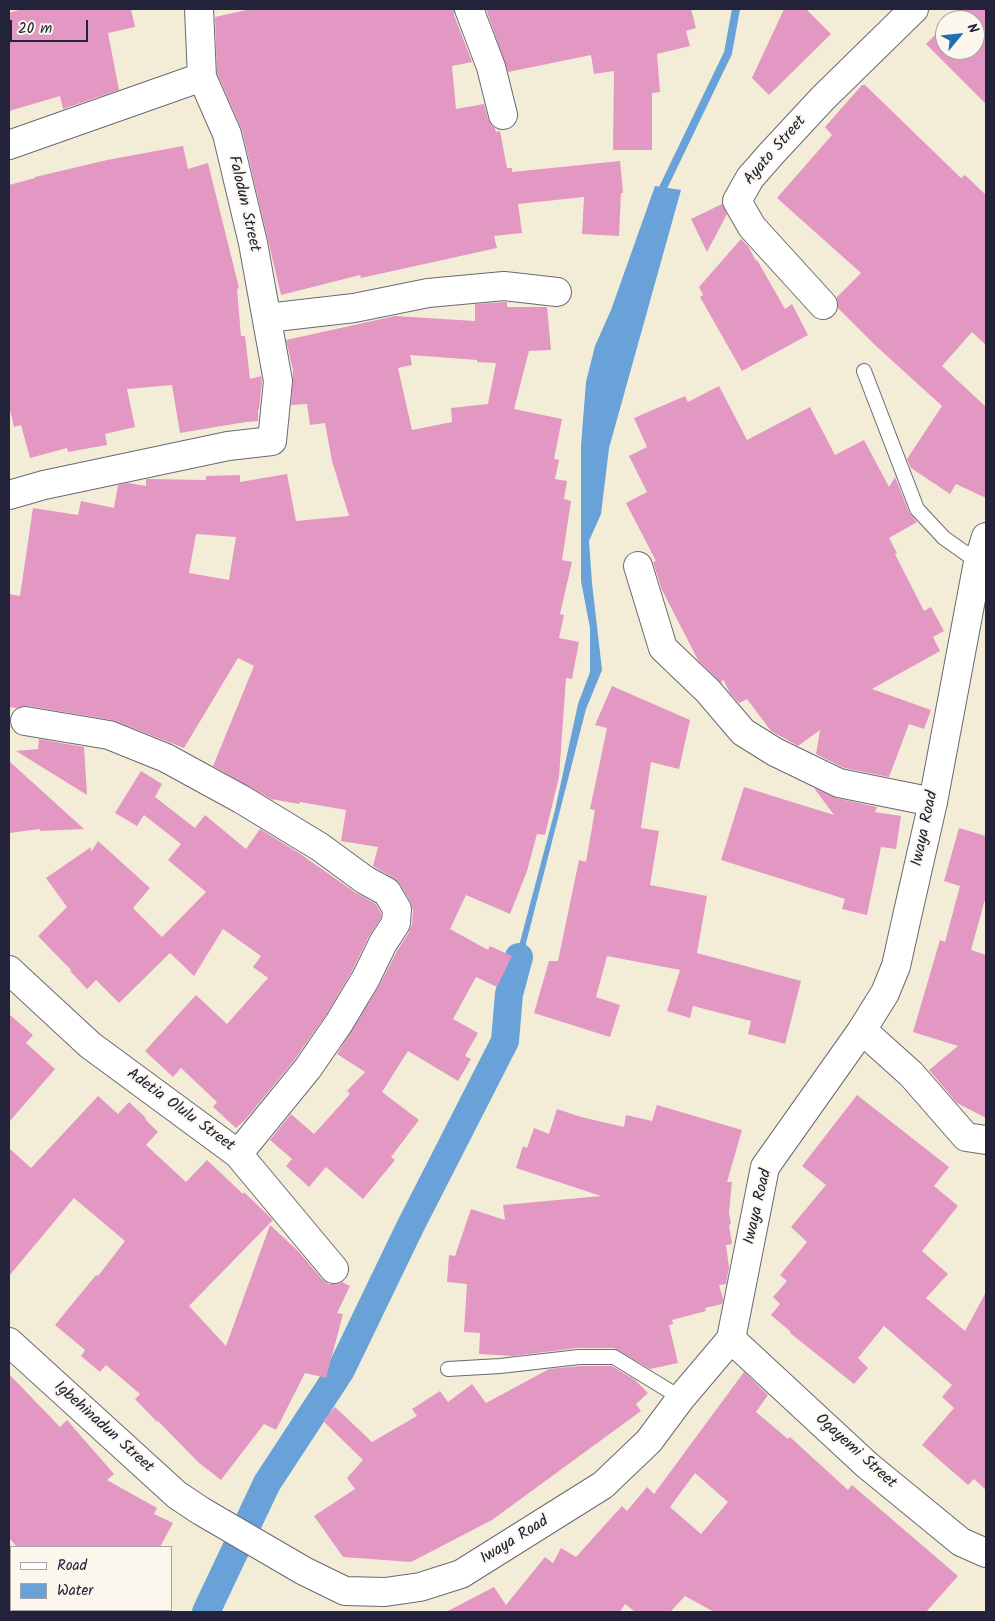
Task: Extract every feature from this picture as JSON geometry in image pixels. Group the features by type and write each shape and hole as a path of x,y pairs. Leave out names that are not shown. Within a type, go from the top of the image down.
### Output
{"street":[{"name":"Falodun Street","path":"9,495 44,485 219,448 272,441 278,381 253,243 227,134 202,77 199,9"},
{"path":"469,9 491,67 503,115"},
{"name":"Ayato Street","path":"823,305 752,227 737,201 750,178 771,154 823,98 914,9"},
{"path":"9,145 202,77"},
{"path":"267,318 354,308 428,293 504,286 557,292"},
{"name":"Iwaya Road","path":"282,1557 304,1571 344,1591 385,1592 420,1588 461,1574 603,1485 649,1441 681,1398 731,1339 765,1167 862,1030 885,993 896,966 933,802 978,562 986,537"},
{"path":"638,566 664,648 708,691 743,732 774,752 839,783 933,802"},
{"path":"25,721 109,735 166,758 240,799 320,847 365,880 387,892 398,909 396,923 339,1023 308,1068 238,1154"},
{"name":"Adetia Olulu Street","path":"9,970 90,1045 238,1154 334,1269"},
{"path":"862,1030 911,1074 966,1137 986,1140"},
{"name":"Ogayemi Street","path":"731,1339 874,1471 960,1542 986,1553"},
{"name":"Igbehinadun Street","path":"9,1342 177,1495 201,1511 282,1557"}],"lane":[{"path":"864,371 916,509 944,538 978,562"},
{"path":"448,1369 500,1366 580,1357 614,1357 681,1398"}],"water":[{"path":"655,186 681,190 609,448 601,514 589,541 602,670 586,709 513,994 507,991 555,810 578,704 590,672 590,628 581,581 581,446 586,382 595,346 611,310"}],"building":[{"path":"22,9 131,9 135,27 108,33 119,90 63,109 60,96 9,111 9,13"},
{"path":"251,9 454,9 454,15 472,62 452,66 456,109 484,104 491,125 495,128 496,132 500,131 507,168 512,168 512,172 620,161 623,193 621,193 619,236 582,234 584,197 518,204 522,233 494,236 497,248 361,278 360,275 281,295 242,130 217,73 215,17"},
{"path":"486,9 691,9 696,28 686,31 690,46 657,54 660,92 652,93 652,150 613,150 614,71 594,74 591,55 508,72"},
{"path":"784,9 806,9 831,34 769,95 752,78"},
{"path":"986,9 986,104 942,60 985,60 985,10 960,10"},
{"path":"935,35 935,53 926,44"},
{"path":"862,85 865,85 961,178 965,175 986,195 986,345 972,332 942,366 986,407 986,498 956,484 950,494 911,468 907,459 942,406 876,346 838,308 836,298 861,273 777,198 832,135 825,127"},
{"path":"183,146 188,169 208,163 239,288 237,289 241,336 245,336 250,379 261,376 258,421 180,433 172,385 127,389 135,427 105,434 107,445 68,452 67,448 30,458 21,425 14,427 9,406 9,185 107,160"},
{"path":"722,204 727,214 707,252 691,219"},
{"path":"741,239 757,260 785,309 792,304 808,335 742,371 700,297 703,295 699,287"},
{"path":"507,302 507,307 547,307 551,350 529,351 514,409 562,419 554,459 559,460 555,479 567,481 564,499 571,501 562,560 572,562 560,614 564,615 559,638 579,642 572,679 566,678 559,777 545,835 537,834 527,871 510,914 466,895 450,929 488,950 490,946 512,956 497,987 476,977 453,1019 478,1033 465,1056 471,1059 458,1081 408,1051 382,1092 419,1120 391,1157 395,1160 363,1199 326,1167 309,1187 286,1166 292,1159 270,1140 291,1114 314,1134 350,1094 347,1091 365,1072 337,1054 379,986 409,932 412,924 413,910 410,901 395,879 373,866 378,847 341,841 346,810 271,799 213,766 254,666 238,658 184,748 112,720 28,706 9,707 9,594 20,596 33,508 78,515 81,501 114,508 118,485 128,483 146,486 146,479 206,480 206,476 240,475 240,482 287,474 296,521 349,516 332,461 325,423 310,425 307,404 291,405 293,370 286,340 395,316 475,321 475,304","holes":["410,355 496,363 488,404 451,408 452,422 412,430 398,368 412,365","196,534 236,537 229,580 189,573"]},
{"path":"719,386 747,440 810,407 835,455 864,440 889,487 895,477 909,512 917,522 889,538 897,553 895,554 924,611 931,607 944,631 933,637 940,651 872,689 931,710 924,729 909,724 889,777 844,768 816,754 820,730 798,746 771,731 747,699 739,703 730,693 723,679 721,683 698,660 662,590 653,562 656,561 626,503 647,492 629,456 647,447 634,418 685,396 688,402"},
{"path":"612,686 690,720 679,769 651,762 641,828 659,831 650,885 707,896 697,953 801,981 785,1044 748,1034 751,1021 693,1006 690,1018 667,1011 680,970 607,956 596,997 620,1005 610,1037 534,1013 549,961 558,961 579,860 586,862 595,810 590,809 607,728 595,725"},
{"path":"39,739 84,747 87,795 16,751 38,749"},
{"path":"9,761 84,829 40,831 40,829 9,833"},
{"path":"141,771 162,784 155,797 195,828 205,815 246,849 260,829 299,853 356,893 376,904 381,913 381,918 369,936 352,971 326,1015 295,1059 246,1119 236,1128 213,1107 217,1102 181,1068 173,1077 145,1051 196,995 227,1024 268,978 253,967 261,956 223,929 194,976 170,953 119,1003 96,980 87,989 38,936 67,907 46,878 91,847 91,852 98,841 150,888 133,908 162,937 206,892 168,860 181,844 144,815 137,826 115,813"},
{"path":"744,787 834,815 814,788 836,798 877,807 875,812 901,816 896,849 881,847 867,915 842,909 845,899 721,860"},
{"path":"959,828 986,836 986,896 971,950 986,955 986,1118 957,1103 929,1070 958,1046 913,1032 940,940 945,942 960,886 944,881"},
{"path":"9,1014 33,1035 26,1043 55,1069 9,1122"},
{"path":"857,1095 949,1167 934,1186 958,1206 922,1251 948,1274 926,1298 965,1331 986,1292 986,1490 974,1479 968,1485 922,1445 954,1408 942,1397 952,1385 884,1326 858,1358 868,1368 854,1384 790,1333 771,1315 780,1304 773,1297 787,1281 780,1275 807,1242 791,1227 826,1185 802,1166"},
{"path":"98,1096 118,1114 129,1102 146,1118 158,1132 146,1145 186,1182 207,1160 273,1220 189,1306 226,1346 270,1225 298,1251 322,1279 329,1284 342,1282 350,1286 337,1313 343,1314 326,1378 305,1373 276,1430 264,1424 221,1480 198,1462 135,1399 140,1394 106,1365 100,1372 81,1356 85,1350 55,1325 96,1275 98,1276 125,1241 74,1198 9,1276 9,1148 31,1168"},
{"path":"657,1105 742,1130 727,1182 732,1182 729,1213 731,1224 729,1225 732,1244 726,1245 729,1267 726,1284 719,1285 723,1299 722,1304 705,1308 706,1311 672,1320 673,1324 669,1325 678,1363 650,1369 614,1348 578,1348 513,1356 479,1354 480,1333 464,1332 467,1284 447,1282 449,1255 455,1256 471,1209 505,1220 503,1205 601,1196 516,1168 523,1146 527,1148 534,1128 549,1134 557,1109 624,1127 626,1115 652,1121"},
{"path":"580,1366 612,1366 635,1380 648,1393 636,1404 641,1411 492,1520 411,1562 343,1557 314,1516 355,1489 347,1478 363,1460 323,1421 335,1407 372,1442 417,1416 412,1409 440,1391 448,1402 472,1384 486,1403 549,1369"},
{"path":"744,1372 768,1395 756,1412 788,1439 790,1437 848,1490 852,1485 958,1576 926,1612 714,1612 685,1596 670,1612 635,1612 625,1604 620,1612 446,1612 494,1587 506,1605 545,1557 553,1563 561,1548 576,1557 622,1506 627,1511 647,1487 654,1494","holes":["695,1473 728,1502 701,1534 670,1507"]},
{"path":"9,1374 60,1427 67,1420 114,1474 107,1480 157,1508 154,1514 173,1523 161,1546 16,1546 9,1538"}],"waterway":[{"path":"661,192 728,53 736,9"},
{"path":"206,1612 267,1483 341,1370 410,1227 505,1041 509,994 519,957"}]}
